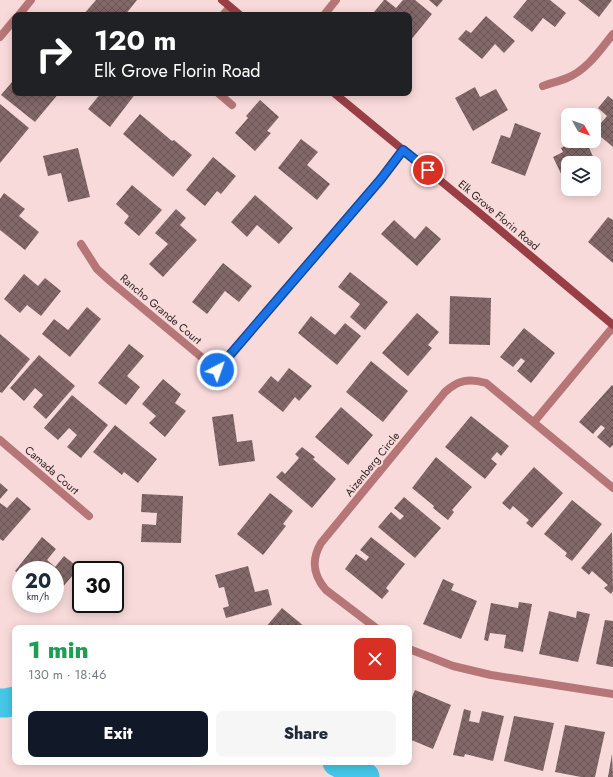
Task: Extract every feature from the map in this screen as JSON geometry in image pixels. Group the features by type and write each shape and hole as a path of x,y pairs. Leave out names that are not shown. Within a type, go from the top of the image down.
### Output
{"main road":[{"path":"222,0 236,12"},
{"name":"Elk Grove Florin Road","path":"338,96 476,210 613,326"}],"street":[{"path":"21,12 31,0"},
{"path":"326,12 336,0"},
{"path":"226,12 230,7"},
{"path":"0,37 12,23"},
{"path":"543,86 568,78 583,68 613,34"},
{"path":"222,96 232,105"},
{"name":"Rancho Grande Court","path":"81,244 97,269 217,370 381,179 403,150"},
{"path":"534,422 613,326"},
{"name":"Aizenberg Circle","path":"372,625 326,590 321,584 316,576 314,568 317,551 445,392 459,382 476,380 486,383 613,488"},
{"name":"Camada Court","path":"0,440 89,516"},
{"path":"412,650 453,666 476,672 613,694"}],"building":[{"path":"96,0 137,0 127,12 86,12"},
{"path":"384,0 396,8 403,0 415,0 432,14 412,39 412,12 374,12"},
{"path":"429,0 443,0 437,7"},
{"path":"527,0 550,0 566,13 555,27 543,18 532,32 513,17"},
{"path":"578,0 612,0 599,17"},
{"path":"486,16 515,41 504,53 495,44 482,59 458,39 466,30 471,33"},
{"path":"12,82 12,96 57,96 35,122 1,95"},
{"path":"475,87 480,97 496,89 508,110 473,131 455,98"},
{"path":"99,96 134,96 110,127 88,109"},
{"path":"608,96 613,100 613,147 601,137 601,123 607,116 601,111 601,108 598,108"},
{"path":"260,100 279,117 267,131 271,133 255,151 235,133 248,118 246,116"},
{"path":"0,104 29,128 0,163"},
{"path":"140,114 172,141 174,140 192,155 173,177 123,134"},
{"path":"515,123 541,133 525,176 491,163 501,135 510,138"},
{"path":"301,139 318,152 307,165 330,184 317,200 278,168"},
{"path":"78,148 90,197 68,202 61,173 48,176 43,156"},
{"path":"561,148 589,148 593,156 561,156 561,174 553,157 563,152"},
{"path":"213,157 236,176 221,194 217,191 205,206 186,190"},
{"path":"132,185 162,210 139,236 124,223 129,216 116,204"},
{"path":"4,193 25,209 19,216 39,232 25,250 0,230 0,199"},
{"path":"255,195 293,228 279,244 257,225 247,237 231,222"},
{"path":"176,209 186,218 180,225 197,240 163,277 149,264 168,244 155,233"},
{"path":"608,217 613,220 613,263 588,242"},
{"path":"394,220 415,239 426,226 441,239 417,266 381,234"},
{"path":"223,263 252,286 239,302 225,291 207,314 192,302"},
{"path":"350,272 388,302 365,330 350,317 360,304 338,287"},
{"path":"24,274 38,286 45,278 61,291 41,316 27,305 20,313 4,299"},
{"path":"450,296 491,298 490,345 449,344"},
{"path":"87,307 101,319 70,357 42,334 54,319 68,330"},
{"path":"417,313 439,332 428,345 432,348 408,376 382,353"},
{"path":"311,316 335,335 345,323 361,336 337,365 298,333"},
{"path":"524,328 555,353 531,383 517,371 525,361 521,358 513,367 500,357"},
{"path":"0,334 30,359 2,393 0,392"},
{"path":"129,344 144,356 127,376 140,387 126,405 98,383"},
{"path":"39,355 75,386 46,419 33,407 43,395 35,388 24,401 10,388"},
{"path":"371,361 408,391 383,422 346,392"},
{"path":"289,368 312,386 299,401 295,397 283,412 258,392 271,376 278,382"},
{"path":"163,379 181,394 175,403 186,411 165,437 149,423 156,416 142,404"},
{"path":"612,385 613,445 610,448 597,437 605,428 601,425 593,434 579,422"},
{"path":"72,395 108,425 81,458 67,447 77,435 69,428 58,440 44,428"},
{"path":"341,407 373,435 348,465 315,437"},
{"path":"233,414 237,442 252,440 255,461 219,466 212,417"},
{"path":"471,416 509,446 501,456 497,452 491,459 497,464 485,479 445,447"},
{"path":"115,425 157,459 138,483 124,472 122,475 93,452"},
{"path":"302,447 315,457 313,459 336,479 312,508 276,477 282,471 285,474 299,458 295,454"},
{"path":"436,457 472,487 452,510 454,512 448,520 412,488"},
{"path":"534,467 563,493 532,528 526,523 529,520 513,506 510,510 502,503"},
{"path":"0,483 8,490 0,499"},
{"path":"270,493 293,511 283,524 286,526 263,555 237,534"},
{"path":"142,494 183,496 181,543 141,542 142,524 156,525 157,513 141,512"},
{"path":"17,497 31,509 3,541 0,539 0,503 7,508"},
{"path":"404,497 441,528 415,558 378,527 391,512 400,520 404,516 394,508"},
{"path":"572,500 602,524 572,561 565,556 567,553 544,534"},
{"path":"612,532 613,591 611,594 604,588 608,585 592,571 589,575 581,568"},
{"path":"42,537 56,549 47,560 48,561 23,561"},
{"path":"371,537 405,564 386,588 389,591 382,599 345,569 356,554 366,561 369,557 360,550"},
{"path":"64,556 72,562 72,576 64,586 64,561 60,561"},
{"path":"248,566 255,592 268,589 272,605 226,618 223,608 229,606 224,587 219,588 215,575"},
{"path":"443,579 454,584 451,590 477,601 461,639 423,624"},
{"path":"519,602 532,604 523,652 504,648 506,635 490,633 488,641 484,640 491,603 518,608"},
{"path":"282,608 302,625 268,625"},
{"path":"549,611 576,618 577,611 590,614 578,662 539,654"},
{"path":"605,620 613,621 613,667 596,664"},
{"path":"415,690 451,705 433,749 412,740 412,697"},
{"path":"464,709 471,711 469,721 479,723 482,711 504,716 493,761 465,754 464,757 453,755"},
{"path":"514,716 554,723 543,771 504,761"},
{"path":"565,725 605,732 595,777 581,777 555,772"},
{"path":"612,754 613,777 608,777"}],"waterway":[{"path":"0,703 12,702"},
{"path":"343,765 365,777"}],"route":[{"path":"217,370 381,179 403,150 428,170"}]}
